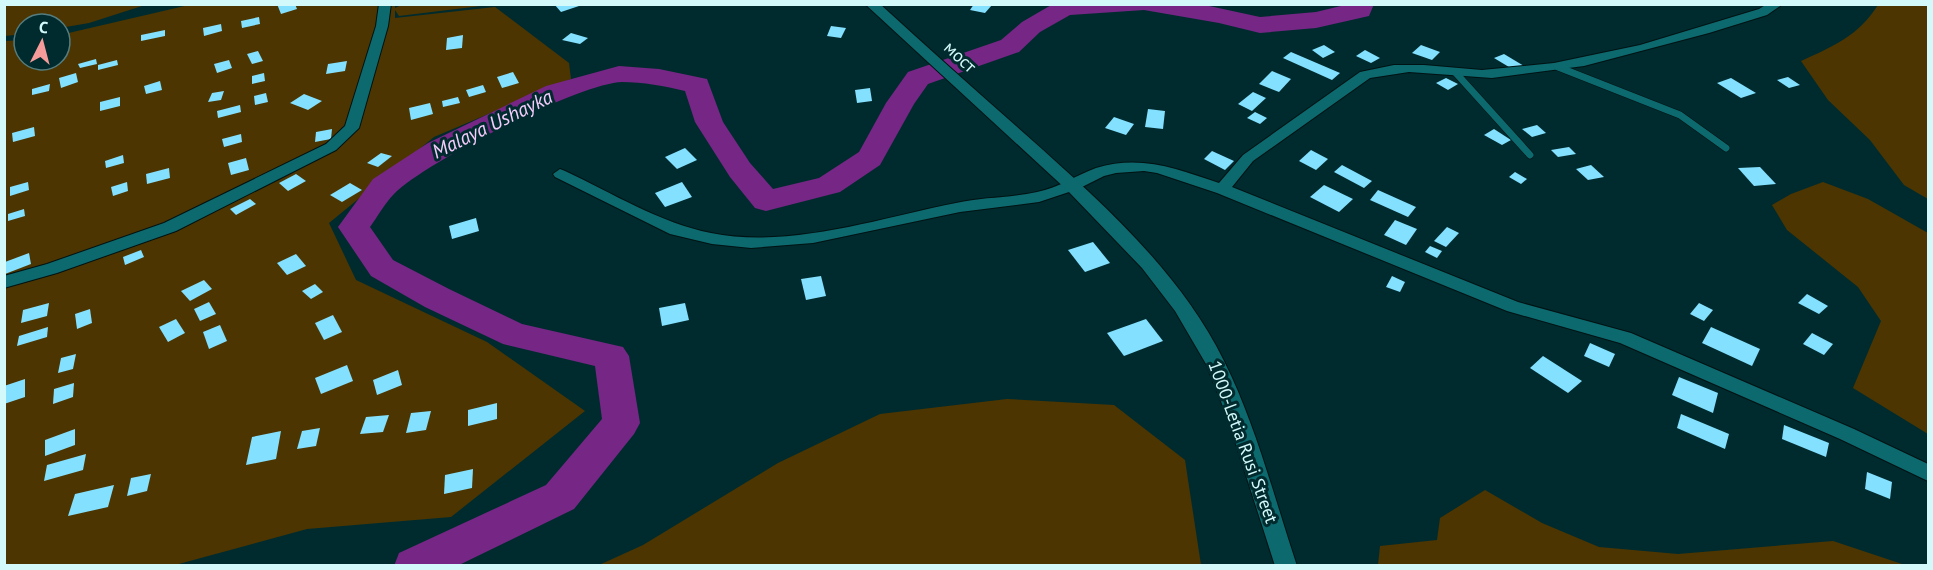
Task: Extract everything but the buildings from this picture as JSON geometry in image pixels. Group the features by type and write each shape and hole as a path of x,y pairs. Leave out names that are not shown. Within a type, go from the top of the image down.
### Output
{"street":[{"path":"4,282 51,269 171,227 331,147 352,128 382,26 385,4"},
{"name":"мост","path":"872,4 1073,186"},
{"path":"1222,189 1248,158 1365,75 1380,70 1400,67 1486,74 1558,67 1661,43 1763,12 1777,4"},
{"path":"560,174 676,230 712,239 751,243 813,238 960,207 1039,197 1073,186 1099,172 1144,166 1159,168 1222,189 1513,307 1625,338 1846,434 1929,473"},
{"name":"1000-Letia Rusi Street","path":"1073,186 1148,264 1181,306 1215,362 1238,419 1286,566"}],"lane":[{"path":"1558,67 1680,116 1726,148"},
{"path":"1455,72 1530,155"}],"shaded area":[{"path":"5,4 145,4 89,23 72,26 72,12 12,12 12,35 5,36"},
{"path":"395,4 395,8 403,4 497,4 399,16 395,10 395,18 495,7 569,63 571,79 434,137 329,223 356,280 487,342 585,411 451,517 307,529 175,565 5,566 5,41 12,41 12,72 72,72 72,32 189,5"},
{"path":"1878,5 1928,5 1928,199 1904,185 1870,140 1828,100 1801,61 1835,45 1854,32"},
{"path":"1823,182 1868,199 1928,233 1928,434 1853,388 1881,321 1858,287 1787,230 1772,205 1791,194"},
{"path":"1007,399 1114,405 1185,460 1201,565 599,565 643,545 778,463 880,414"},
{"path":"1485,490 1542,523 1599,547 1678,554 1833,541 1905,565 1378,565 1380,546 1437,540 1440,518"}],"waterway":[{"name":"Malaya Ushayka","path":"414,566 560,497 621,423 611,356 515,335 437,298 382,268 354,227 384,186 438,149 556,92 619,74 659,77 697,85 709,122 740,170 766,201 829,185 870,158 900,103 918,78 1010,46 1031,27 1065,8 1139,4"},
{"name":"Malaya Ushayka","path":"1148,4 1219,15 1260,25 1316,20 1360,11 1362,4"}]}
